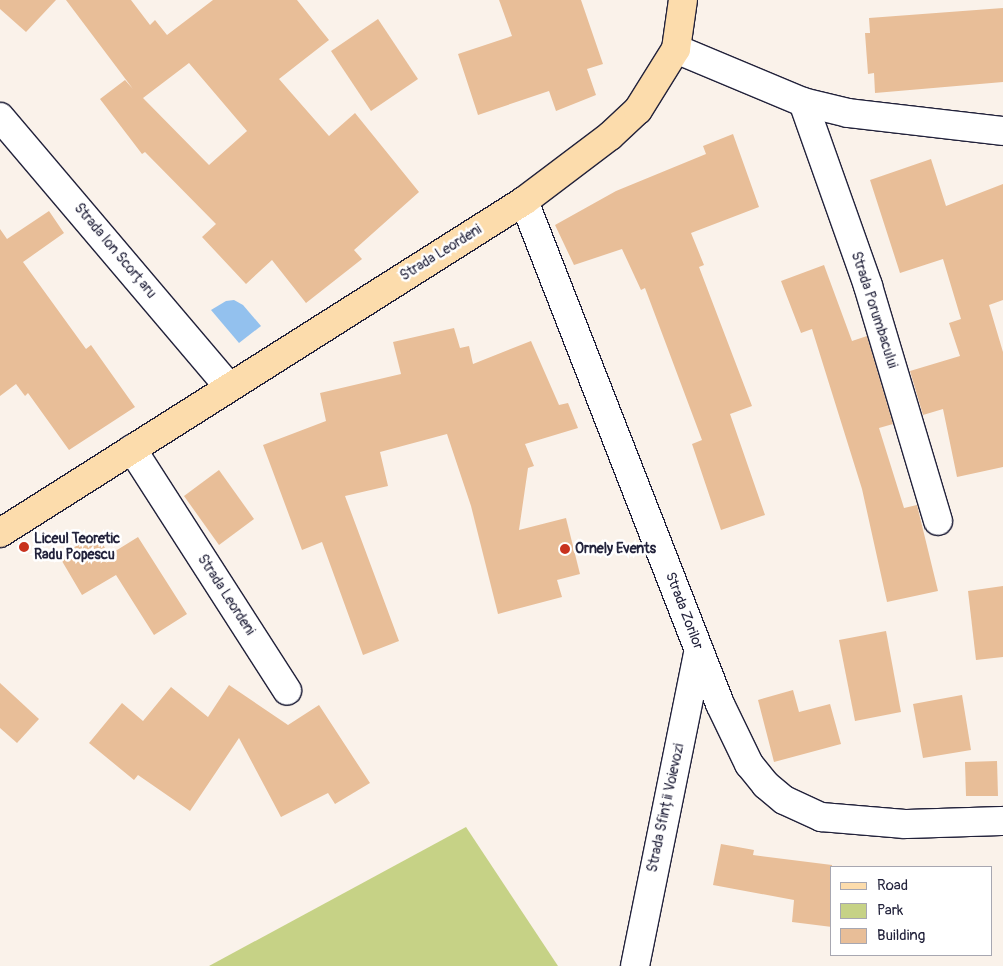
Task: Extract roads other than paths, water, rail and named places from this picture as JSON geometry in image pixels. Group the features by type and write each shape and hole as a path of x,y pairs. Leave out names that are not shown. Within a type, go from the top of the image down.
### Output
{"main road":[{"name":"Strada Leordeni","path":"0,533 524,201 610,136 638,110 676,50 683,16 683,0"}],"street":[{"path":"676,50 803,102 848,112 1003,131"},
{"name":"Strada Porumbacului","path":"803,102 868,286 938,521"},
{"name":"Strada Ion Scorțaru","path":"0,117 229,387"},
{"name":"Strada Zorilor","path":"524,201 699,650 749,764 766,785 802,811 821,818 875,823 1003,821"},
{"name":"Strada Leordeni","path":"132,449 287,690"},
{"name":"Strada Sfinții Voievozi","path":"635,966 699,650"}],"water":[{"path":"234,300 243,305 261,326 239,343 211,310 226,301"}],"place":[{"name":"Liceul Teoretic Radu Popescu","path":"24,547"},
{"name":"Ornely Events","path":"565,549"}]}
